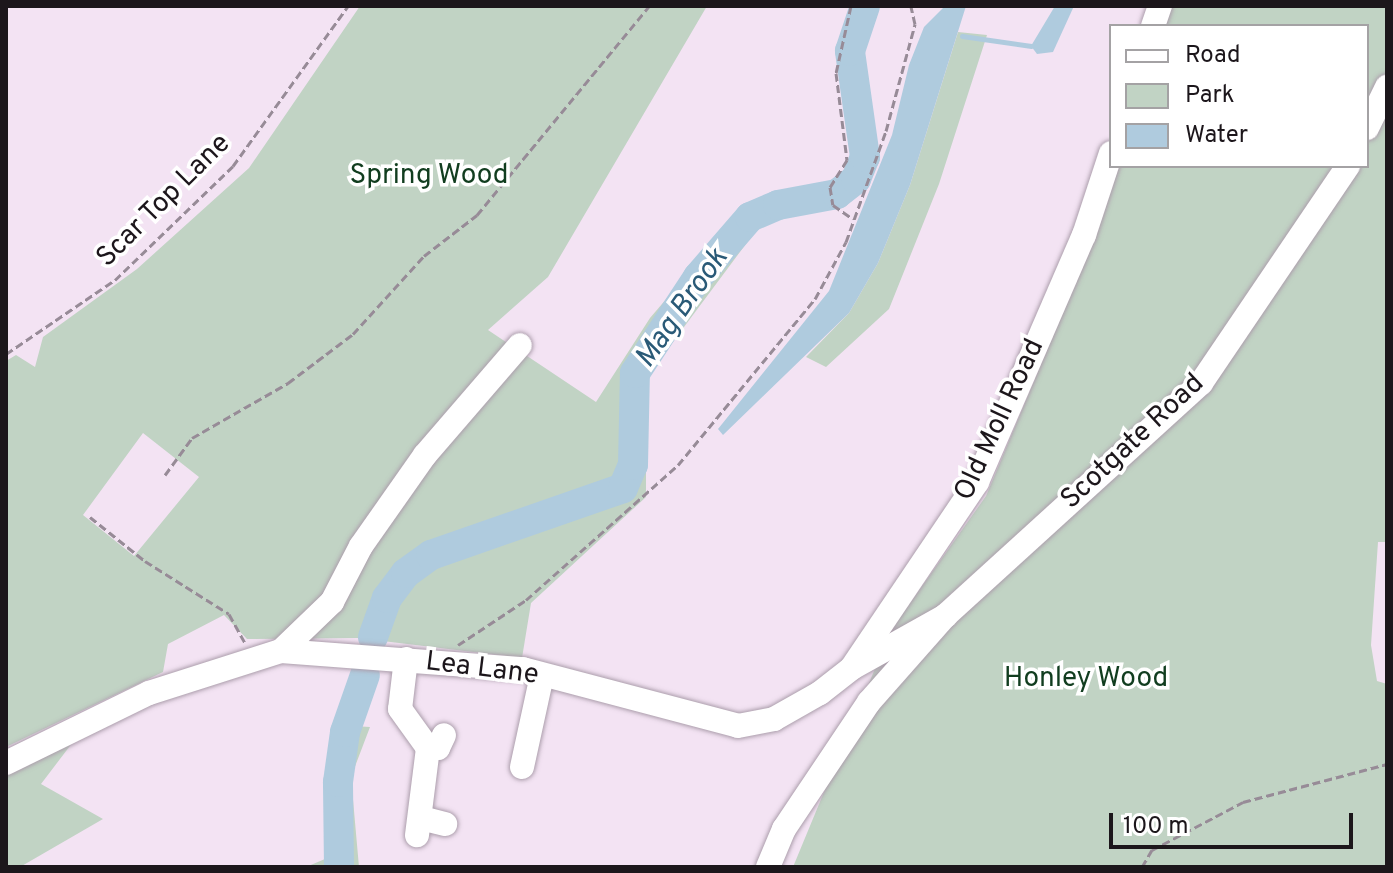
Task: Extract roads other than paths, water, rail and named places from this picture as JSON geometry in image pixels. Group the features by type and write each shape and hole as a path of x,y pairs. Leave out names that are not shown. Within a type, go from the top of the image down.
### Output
{"street":[{"path":"1369,124 1387,87"},
{"name":"Old Moll Road","path":"852,668 977,482 1084,235 1109,159"},
{"name":"Scotgate Road","path":"945,616 1201,383 1347,168"},
{"path":"281,651 332,602 361,546 425,455 520,345"},
{"path":"768,867 784,829 869,702 945,616"},
{"name":"Lea Lane","path":"6,763 149,693 252,657 281,651 406,659 542,675 738,726 774,719 820,693 852,668 945,616"},
{"path":"406,659 400,709 436,742 419,827 445,824"},
{"path":"522,767 542,675"}],"water":[{"path":"945,6 966,6 910,185 878,263 849,313 723,435 718,429 829,291 892,135 909,65 924,27"},
{"path":"1055,6 1074,6 1053,52 1037,54 1031,46"}],"waterway":[{"name":"Mag Brook","path":"373,637 387,598 406,573 431,555 623,488 633,465 635,373 698,277 750,217 778,205 837,194 856,179 865,157 850,51 865,6"},
{"path":"962,36 1031,46"},
{"path":"339,867 338,782 345,732 365,675"}],"park label":[{"name":"Spring Wood","path":"429,176"},
{"name":"Honley Wood","path":"1086,679"}]}
